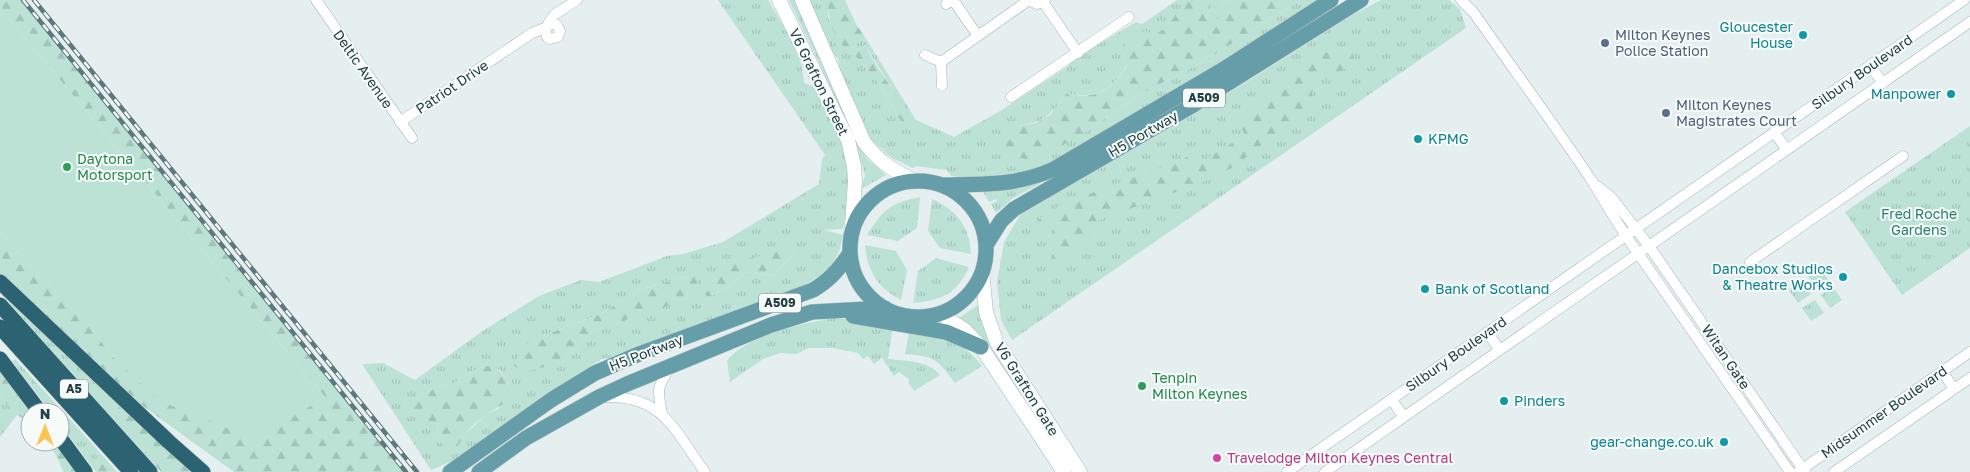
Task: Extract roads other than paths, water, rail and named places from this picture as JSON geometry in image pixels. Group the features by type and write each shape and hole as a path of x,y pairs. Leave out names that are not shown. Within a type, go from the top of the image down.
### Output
{"highway":[{"path":"0,282 203,472"},
{"name":"A5","path":"0,305 150,472"},
{"name":"A5","path":"0,328 131,472"},
{"path":"0,359 32,402"},
{"path":"122,396 216,472"},
{"path":"70,452 85,472"}],"main road":[{"name":"H5 Portway","path":"943,185 975,185 1019,181 1054,168 1224,69 1331,0"},
{"name":"H5 Portway","path":"984,261 1001,220 1014,208 1180,113 1361,0"},
{"name":"A509","path":"851,238 860,212 873,197 890,186 913,180 943,185 966,200 979,219 984,261 976,284 965,298 954,307 918,322"},
{"name":"H5 Portway","path":"450,472 551,400 595,373 639,354 813,290 828,281 837,272 851,238"},
{"path":"851,238 852,266 864,291 892,315 946,332 981,347"},
{"name":"H5 Portway","path":"481,470 526,438 599,397 771,325 812,312 833,310 892,315"}],"street":[{"name":"Deltic Avenue","path":"316,0 412,138"},
{"name":"V6 Grafton Street","path":"802,0 864,142 891,170 913,180"},
{"path":"946,4 953,0 978,36"},
{"path":"941,62 1029,0 1034,4 1044,1 1078,53"},
{"path":"1461,0 1474,14 1593,182 1603,202 1626,236"},
{"path":"1470,0 1474,14"},
{"path":"1966,0 1970,4"},
{"name":"Silbury Boulevard","path":"1294,470 1391,399 1966,0"},
{"name":"V6 Grafton Street","path":"780,1 848,140 855,180 851,238"},
{"name":"Patriot Drive","path":"400,122 532,33 546,30 554,15 575,2"},
{"name":"Patriot Drive","path":"559,27 575,2"},
{"path":"1011,97 1129,17"},
{"name":"Silbury Boulevard","path":"1325,472 1970,22"},
{"path":"552,23 559,27 560,32 553,39 546,30 552,23"},
{"path":"925,55 941,62"},
{"path":"941,62 942,86"},
{"path":"1870,66 1883,83"},
{"path":"1774,132 1787,150"},
{"path":"1750,262 1903,156"},
{"path":"1593,182 1612,198 1636,230"},
{"name":"Witan Gate","path":"1636,230 1649,246 1802,471"},
{"name":"Witan Gate","path":"1626,236 1790,472"},
{"name":"V6 Grafton Gate","path":"984,261 986,312 996,341 1080,472"},
{"name":"V6 Grafton Gate","path":"938,313 965,330 981,347 1064,472"},
{"path":"1487,332 1499,350"},
{"name":"Midsummer Boulevard","path":"1802,471 1970,352"},
{"path":"662,413 658,394 659,386 670,366"},
{"path":"1942,371 1954,389"},
{"name":"Midsummer Boulevard","path":"1834,472 1970,378"},
{"path":"599,397 631,398 647,404 662,413 705,472"},
{"path":"1391,399 1404,417"}],"railway":[{"path":"23,0 406,472"},
{"path":"34,0 417,472"}],"place":[{"name":"Gloucester House","path":"1803,35"},
{"name":"Milton Keynes Police Station","path":"1605,43"},
{"name":"Manpower","path":"1951,94"},
{"name":"Milton Keynes Magistrates Court","path":"1666,113"},
{"name":"KPMG","path":"1418,139"},
{"name":"Daytona Motorsport","path":"67,167"},
{"name":"Dancebox Studios & Theatre Works","path":"1843,277"},
{"name":"Bank of Scotland","path":"1425,289"},
{"name":"Tenpin Milton Keynes","path":"1142,386"},
{"name":"Pinders","path":"1504,401"},
{"name":"gear-change.co.uk","path":"1724,442"},
{"name":"Travelodge Milton Keynes Central","path":"1217,458"}],"park label":[{"name":"Fred Roche Gardens","path":"1919,222"}]}
